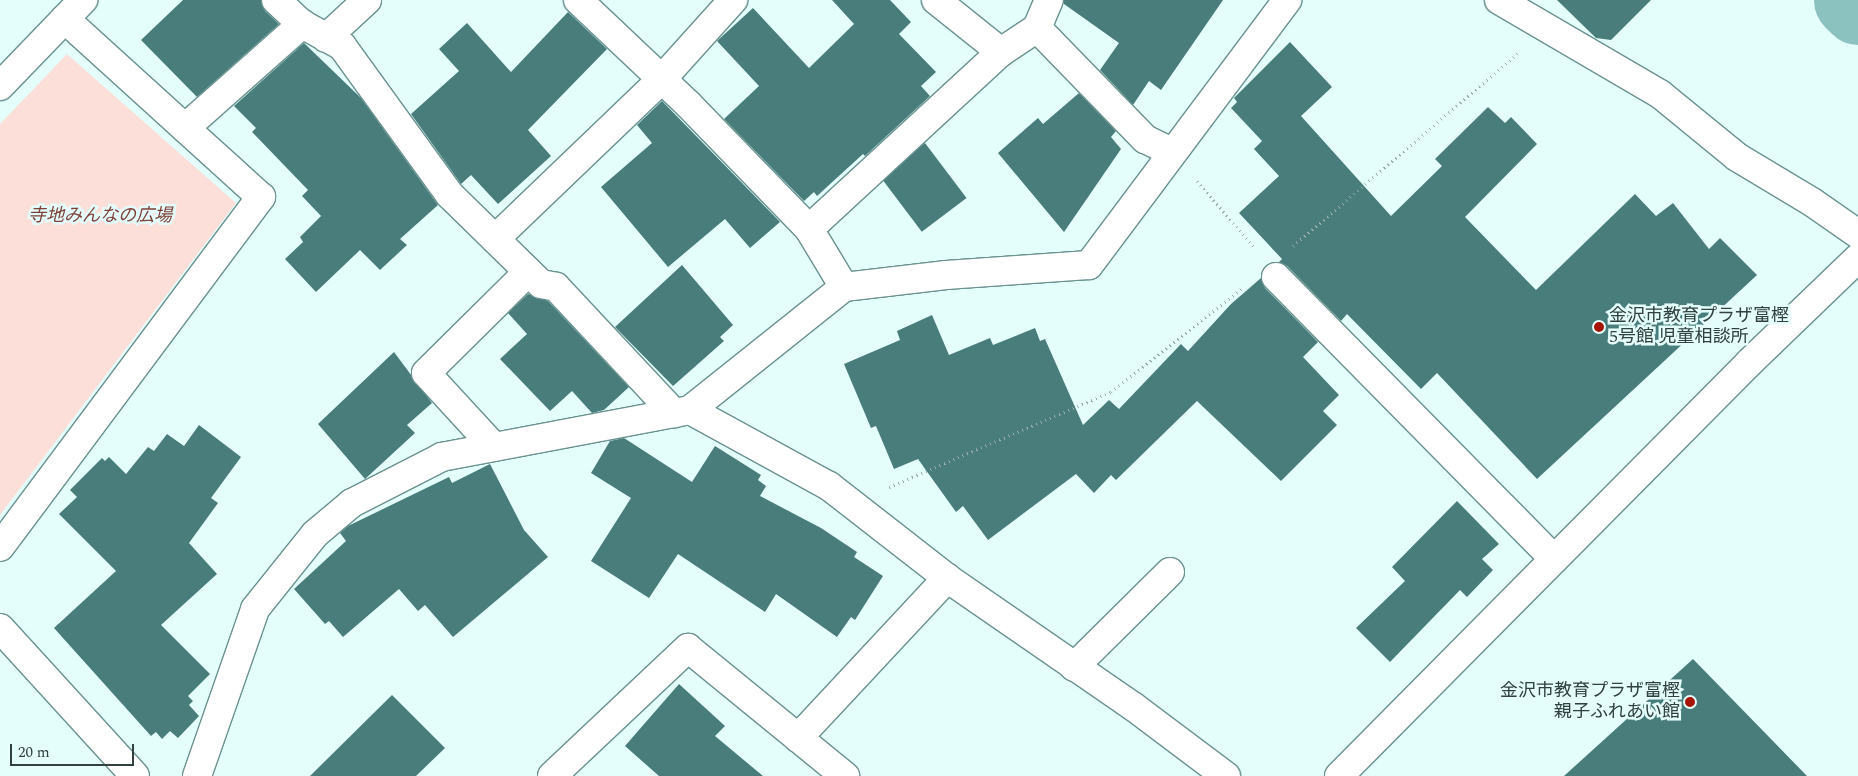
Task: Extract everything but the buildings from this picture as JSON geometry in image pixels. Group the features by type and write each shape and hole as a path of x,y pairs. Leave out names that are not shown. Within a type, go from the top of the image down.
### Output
{"street":[{"path":"0,86 83,0"},
{"path":"276,0 302,24 342,46 450,195 540,284 556,287 682,411 829,486 947,578 1134,707 1226,776"},
{"path":"326,38 367,0"},
{"path":"578,0 661,80 808,229 844,287"},
{"path":"495,239 661,80 733,0"},
{"path":"936,0 1001,52"},
{"path":"808,229 1001,52 1037,28 1049,0"},
{"path":"197,776 254,609 315,534 352,503 442,457 682,411 844,287 946,275 1089,264 1286,0"},
{"path":"1499,0 1660,94 1737,157 1812,202 1858,234"},
{"path":"0,547 261,197 65,19"},
{"path":"185,128 302,24"},
{"path":"1037,28 1145,139 1172,152"},
{"path":"1339,776 1554,559 1858,258"},
{"path":"494,447 426,372 528,272"},
{"path":"1272,272 1554,559"},
{"path":"1074,667 1170,572"},
{"path":"798,738 947,578"},
{"path":"0,628 135,776"},
{"path":"552,776 688,648 845,776"}],"path":[{"path":"851,504 1111,392 1272,272 1547,28"},
{"path":"1172,152 1272,272"}],"green space":[{"name":"寺地みんなの広場","path":"67,54 236,203 0,515 0,124"}],"waterway":[{"path":"1851,0 1858,7"}],"place":[{"name":"金沢市教育プラザ富樫 5号館 児童相談所","path":"1599,327"},
{"name":"金沢市教育プラザ富樫 親子ふれあい館","path":"1690,702"}]}
